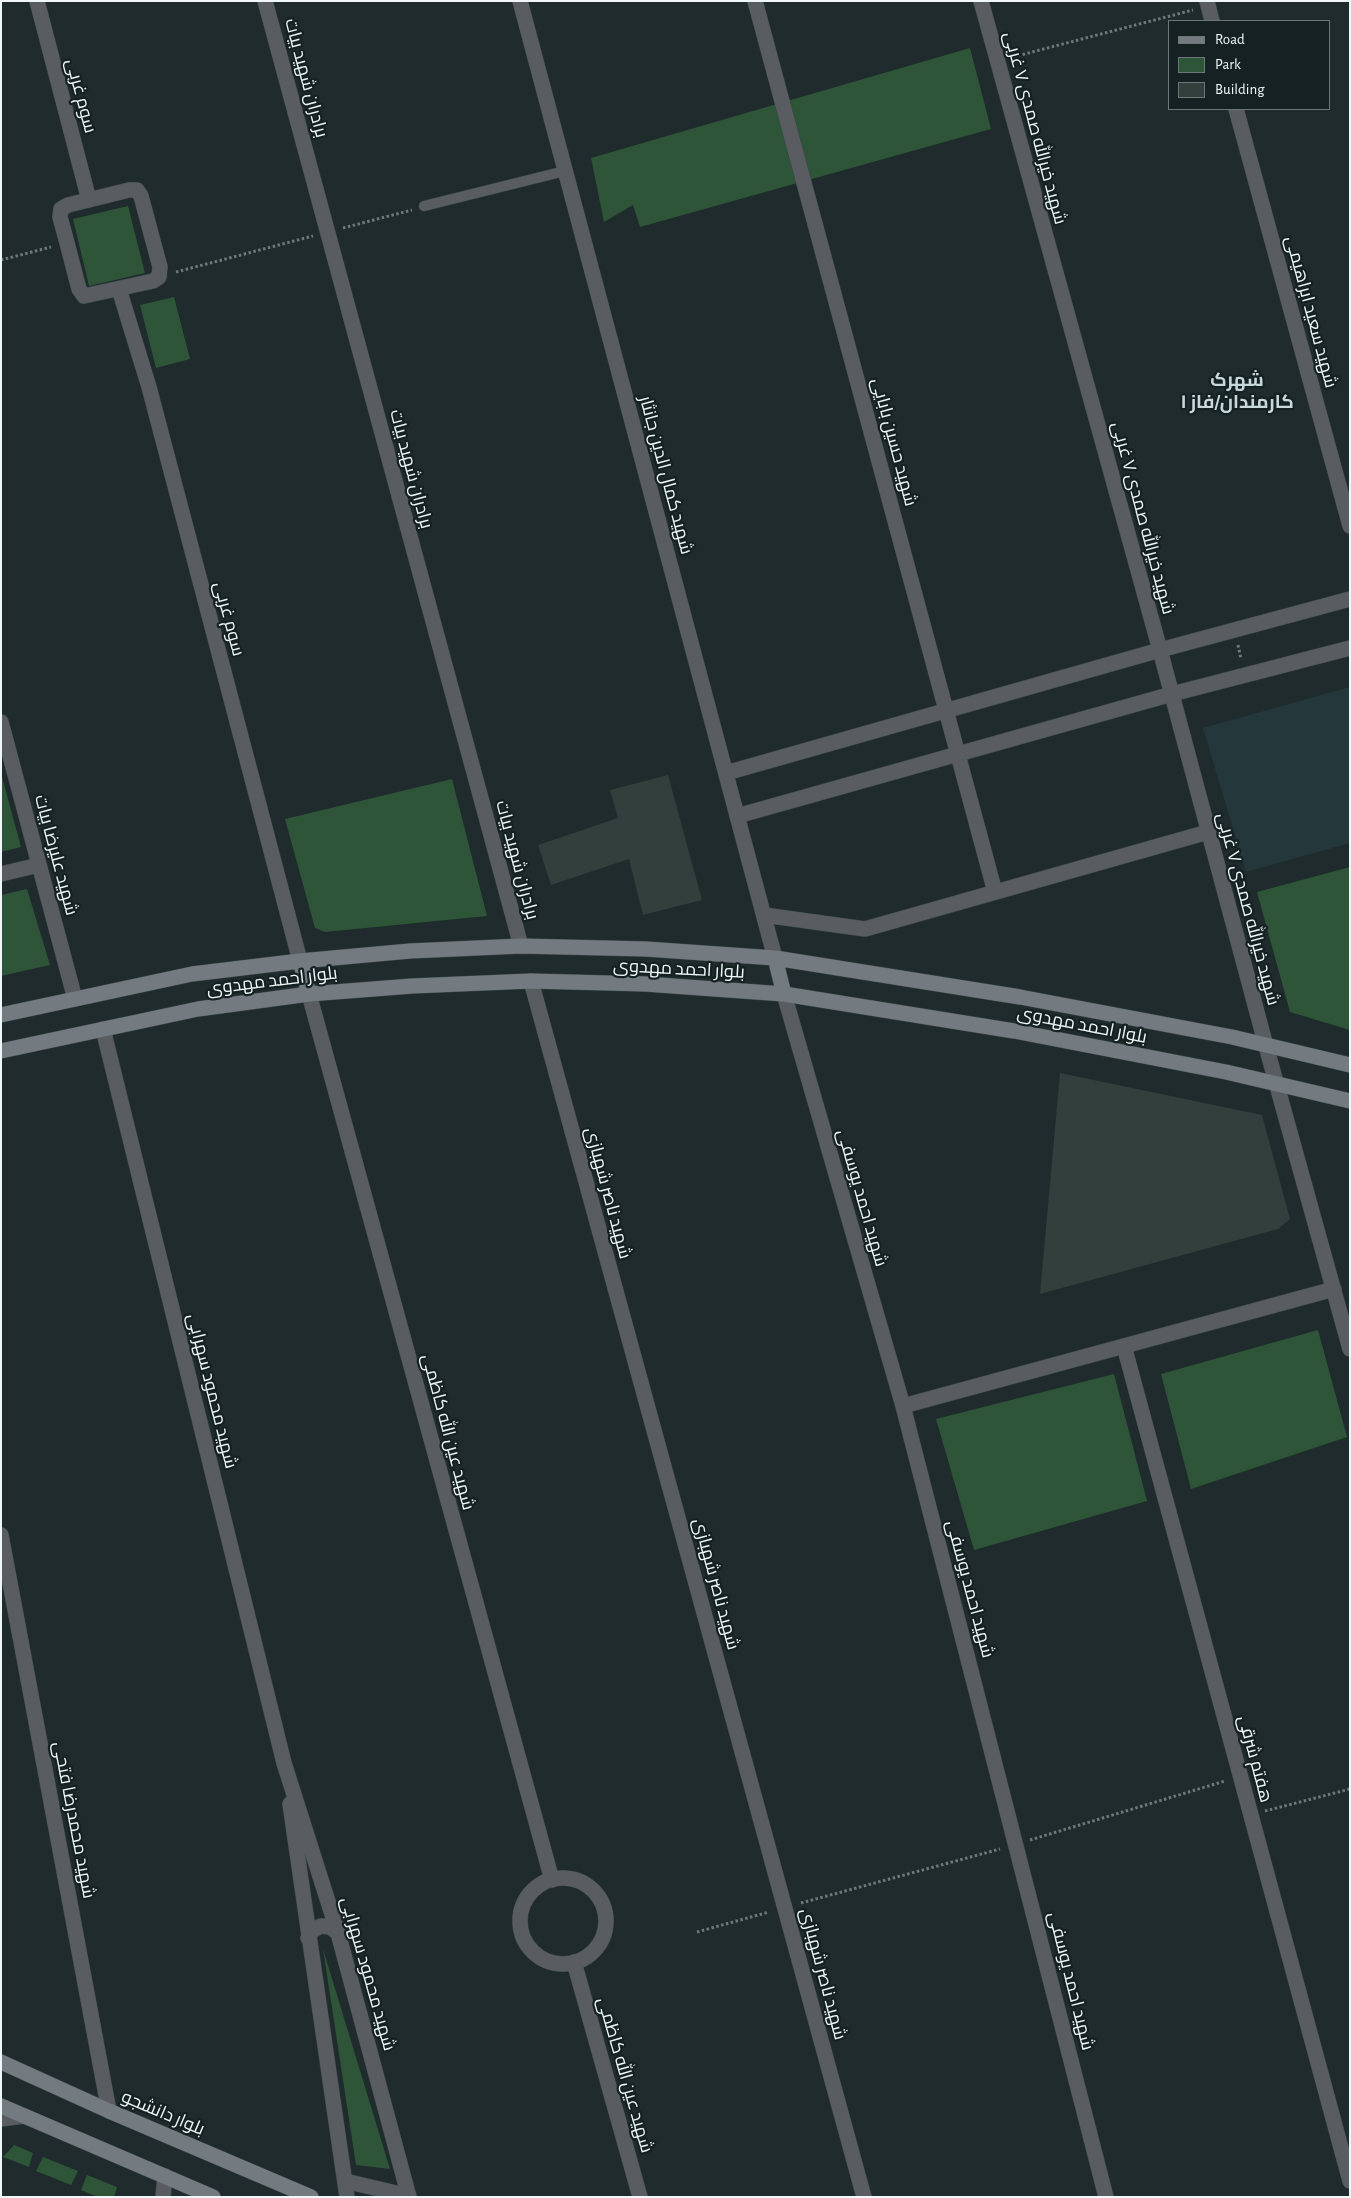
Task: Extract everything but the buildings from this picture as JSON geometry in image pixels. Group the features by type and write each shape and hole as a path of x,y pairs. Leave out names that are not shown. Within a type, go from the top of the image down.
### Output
{"main road":[{"name":"بلوار احمد مهدوی","path":"1,1015 192,974 300,961 410,951 521,946 646,949 775,958 1020,997 1266,1046 1350,1065"},
{"path":"775,958 784,994"},
{"path":"300,961 309,994"},
{"name":"بلوار احمد مهدوی","path":"1,1051 198,1009 309,994 412,986 530,981 645,984 784,994 1014,1031 1275,1082 1350,1101"},
{"name":"بلوار دانشجو","path":"1,2062 109,2111 311,2197"},
{"path":"1,2106 214,2197"}],"street":[{"name":"سوم غربی","path":"37,1 89,200"},
{"name":"برادران شهید بیات","path":"265,1 521,946"},
{"name":"شهید کمال الدین جانثار","path":"520,1 775,958"},
{"name":"شهید حسین بابایی","path":"755,1 995,892"},
{"name":"شهید خیرالله صمدی ۷ غربی","path":"981,1 1172,694 1275,1082 1350,1349"},
{"path":"1208,4 1212,20"},
{"name":"شهید سعید ابراهیمی","path":"1236,110 1350,526"},
{"path":"129,190 137,190 141,196 160,267 158,277 153,281 84,296 79,289 60,216 61,209 89,200 129,190"},
{"name":"سوم غربی","path":"119,288 149,386 300,961"},
{"path":"726,774 1160,650 1350,599"},
{"path":"737,816 1172,694 1350,648"},
{"name":"شهید علیرضا بیات","path":"1,722 75,999"},
{"path":"764,916 865,929 1208,832"},
{"path":"1,874 39,866"},
{"name":"شهید ناصر شهبازی","path":"530,981 864,2197"},
{"name":"شهید عین الله کاظمی","path":"309,994 552,1880"},
{"name":"شهید احمد یوسفی","path":"784,994 903,1406 1106,2197"},
{"name":"شهید محمود سهرابی","path":"102,1029 284,1763 338,1933 409,2196"},
{"path":"903,1406 1334,1289"},
{"name":"هفتم شرقی","path":"1124,1346 1350,2181"},
{"name":"شهید محمدرضا فتحی","path":"1,1535 109,2111"},
{"name":"شهید محمود سهرابی","path":"284,1763 347,2197"},
{"path":"563,1878 584,1884 600,1899 604,1910 604,1932 600,1942 593,1951 574,1962 563,1964 542,1958 533,1951 522,1932 522,1910 526,1900 541,1884 552,1880 563,1878"},
{"path":"308,1938 313,1930 321,1926 330,1927 338,1933"},
{"name":"شهید عین الله کاظمی","path":"574,1962 640,2197"},
{"path":"1,2119 24,2116"},
{"path":"163,2197 166,2176"},
{"path":"345,2181 409,2196"}],"lane":[{"path":"424,206 566,171"}],"path":[{"path":"998,61 1208,4"},
{"path":"158,277 424,206"},
{"path":"1,260 67,243"},
{"path":"1234,630 1245,675"},
{"path":"698,1932 1017,1845 1240,1776"},
{"path":"1250,1816 1350,1788"}],"shaded area":[{"path":"1350,687 1350,843 1246,872 1203,728"}],"green space":[{"path":"970,48 991,129 640,227 633,205 604,222 591,158"},
{"path":"128,206 145,273 89,286 73,219"},
{"path":"174,297 190,359 156,368 140,305"},
{"path":"1,773 21,847 1,852"},
{"path":"452,779 487,916 325,932 315,928 285,819"},
{"path":"1350,867 1350,1030 1290,1012 1257,892"},
{"path":"27,889 50,965 1,976 1,895"},
{"path":"1318,1330 1347,1437 1191,1489 1161,1374"},
{"path":"1114,1374 1147,1501 974,1550 936,1419"},
{"path":"323,1949 390,2169 356,2165"},
{"path":"14,2145 33,2153 29,2167 3,2157"},
{"path":"43,2157 78,2171 71,2185 36,2171"},
{"path":"87,2175 117,2187 114,2197 98,2197 81,2190"}],"district":[{"name":"شهرک کارمندان/فاز ۱","path":"1237,391"}]}
